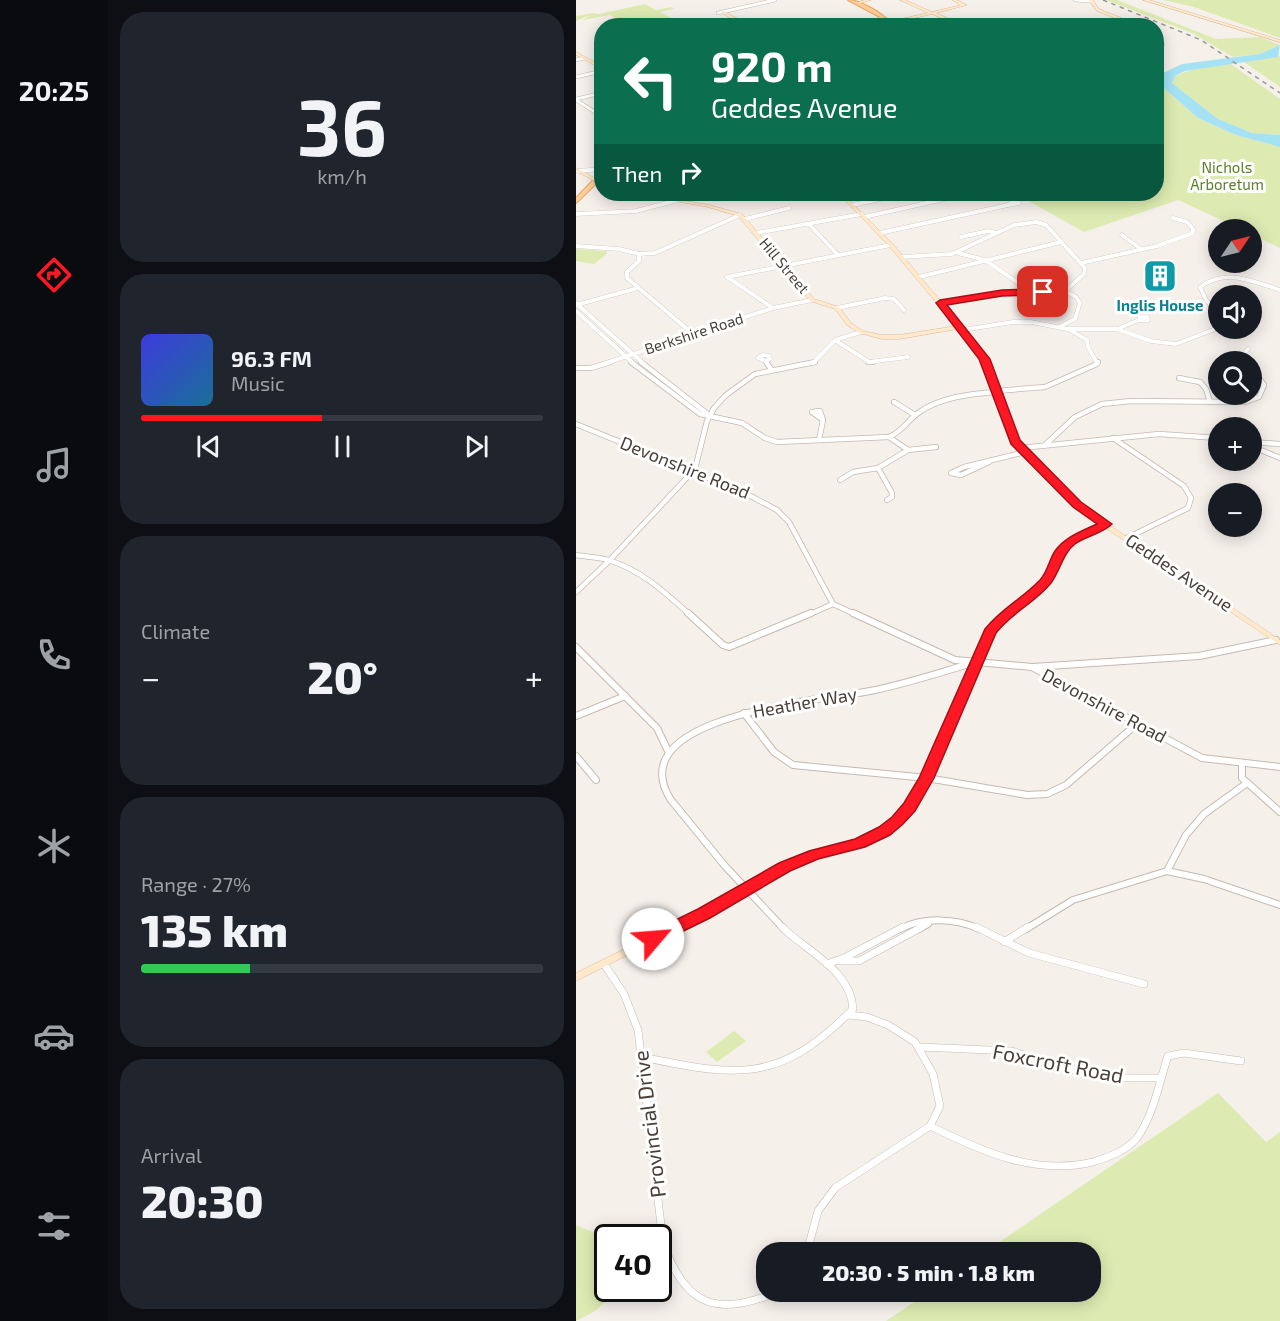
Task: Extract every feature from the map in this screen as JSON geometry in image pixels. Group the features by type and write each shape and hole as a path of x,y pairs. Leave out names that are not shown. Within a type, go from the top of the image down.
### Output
{"main road":[{"path":"850,0 879,14 882,18"},
{"path":"576,201 594,182"}],"street":[{"path":"720,12 775,0"},
{"path":"857,3 869,0"},
{"path":"902,0 944,18"},
{"path":"910,18 965,5 954,0"},
{"path":"1075,0 1091,0 1098,10 1118,18"},
{"path":"1145,0 1280,41"},
{"path":"1157,0 1193,9 1280,41"},
{"path":"1184,10 1193,9"},
{"path":"720,12 728,18"},
{"path":"1206,17 1216,17"},
{"path":"576,53 594,65"},
{"path":"576,60 584,58"},
{"path":"576,77 594,72"},
{"path":"576,99 594,95"},
{"path":"576,99 594,111"},
{"path":"577,170 594,169"},
{"path":"577,170 594,180"},
{"path":"576,214 636,211 672,201"},
{"name":"Hill Street","path":"681,201 719,208 740,215 812,300 837,308 849,324 861,332"},
{"name":"Geddes Avenue","path":"848,201 902,257 984,359 1011,435 1023,450 1077,504 1278,641"},
{"path":"852,205 871,201"},
{"path":"756,233 863,216 934,201"},
{"path":"880,232 1007,205"},
{"path":"745,219 789,208"},
{"path":"576,246 618,249 639,254 661,252 740,215"},
{"path":"1081,263 1103,260 1187,237 1193,233 1190,224 1173,218"},
{"path":"958,253 996,233 1028,221 1038,221 1046,225 1081,263 1085,272 1065,291"},
{"path":"809,224 838,255"},
{"path":"960,237 986,231 996,233"},
{"path":"1122,236 1141,249"},
{"path":"919,277 1061,242"},
{"path":"773,308 727,277 891,245"},
{"path":"902,257 958,253 985,260 1030,291"},
{"path":"639,254 639,261 626,276 693,334"},
{"path":"1208,302 1200,288 1201,285 1227,275 1280,290"},
{"path":"576,304 638,288"},
{"path":"940,303 1002,293 1065,291 1076,297 1080,303 1075,319 1058,327"},
{"path":"837,308 885,298 894,299 904,310"},
{"name":"Berkshire Road","path":"576,368 588,369 773,308 812,300"},
{"path":"576,304 632,354 710,417"},
{"path":"576,311 625,357 700,414 742,423 765,438 777,442 889,437 903,430 915,415 930,407 960,397 1045,387 1097,364 1096,356 1080,332"},
{"path":"576,592 609,561 693,472 698,465 707,421 719,402 740,382 755,374 771,369 813,363 835,340 861,332 891,337 1022,322 1080,332 1117,329 1139,320"},
{"path":"1117,329 1150,340 1176,344 1208,332"},
{"path":"835,340 869,362 908,357"},
{"path":"766,361 771,369"},
{"path":"1179,378 1200,382 1206,388 1208,395"},
{"path":"1262,380 1263,388"},
{"path":"1045,445 1075,417 1102,404 1131,401 1208,402"},
{"path":"894,402 915,415"},
{"path":"819,440 824,420"},
{"name":"Devonshire Road","path":"576,424 743,492 777,510 789,522 833,604 955,660 1032,667 1202,758 1280,767"},
{"path":"989,462 964,467 951,473 961,475 989,462 1045,445 1170,434 1208,437"},
{"path":"889,437 908,450"},
{"path":"1113,438 1184,486 1191,498 1188,508 1127,538"},
{"path":"1262,444 1280,444"},
{"path":"840,480 853,472 878,468 908,450 936,447"},
{"path":"1262,449 1280,458"},
{"path":"878,468 892,493 892,497 887,501"},
{"path":"576,977 704,913 799,860 860,843 885,831 909,807 927,778 976,662 994,626 1051,576 1065,546 1072,540 1106,524"},
{"path":"576,555 609,561 654,585 723,645 729,647 833,604"},
{"path":"1032,667 1199,656 1278,641"},
{"path":"576,647 657,728 668,751 660,772 667,795 745,890 810,953 827,964 847,985 852,998 853,1009 848,1015 814,1043 770,1067 737,1071 700,1069 642,1057"},
{"name":"Heather Way","path":"668,751 682,739 696,732 744,713 766,707 874,691 976,662"},
{"path":"576,716 625,696"},
{"path":"744,713 774,752 793,765 927,778 1027,795 1047,794 1078,777 1138,723"},
{"path":"576,756 596,780"},
{"path":"1242,763 1242,778 1280,812"},
{"path":"1167,871 1186,835 1204,814 1247,783"},
{"path":"1004,942 1073,900 1167,871 1204,879 1280,905"},
{"path":"827,964 838,961 859,962 933,922 960,921 1029,953 1144,984"},
{"name":"Provincial Drive","path":"604,964 633,1011 642,1057 663,1242 672,1271 683,1290 698,1305 720,1312 741,1311 761,1302"},
{"path":"810,1242 818,1211 835,1188 930,1126 939,1115 941,1100 921,1047 893,1027 860,1015 848,1015"},
{"name":"Foxcroft Road","path":"921,1047 1012,1051 1056,1066 1111,1078 1159,1078"},
{"path":"930,1126 955,1139 1010,1159 1050,1168 1088,1164 1118,1154 1138,1135 1150,1113 1159,1078 1168,1056 1176,1053 1241,1061"}],"green space":[{"path":"1106,0 1117,0 1163,18 1153,18"},
{"path":"1163,0 1280,0 1280,38 1194,7"},
{"path":"645,4 656,10 671,7 674,9 660,12 671,18 615,18 610,15 583,20 590,15 576,21 576,16 599,14"},
{"path":"1164,19 1216,39 1260,37 1280,45 1260,54 1233,57 1192,33 1164,22"},
{"path":"1280,56 1280,87 1244,62"},
{"name":"Nichols Arboretum","path":"1231,64 1280,99 1280,135 1252,133 1218,119 1172,83 1175,76 1194,69"},
{"name":"Nichols Arboretum","path":"1164,88 1198,118 1236,135 1280,147 1280,248 1262,239 1262,219 1219,219 1178,200 1084,232 1029,201 1164,201"},
{"path":"576,249 607,251 607,254 594,264 576,261"},
{"path":"734,1031 746,1041 717,1062 706,1052"},
{"path":"1218,1093 1266,1142 1280,1132 1280,1321 886,1321 914,1302 1101,1302 1101,1242 1000,1242"},
{"path":"576,1225 594,1233 594,1302 605,1302 595,1311 576,1321"}],"water":[{"path":"1280,45 1278,57 1185,71 1175,76 1172,83 1218,119 1252,133 1280,135 1280,147 1236,135 1198,118 1164,88 1164,73 1182,64 1260,54"}],"railway":[{"path":"1103,0 1147,18"},
{"path":"1164,25 1201,40 1280,93"}],"place":[{"name":"Inglis House","path":"1160,276"}],"route":[{"path":"653,939 799,860 855,845 885,831 909,807 927,778 989,632 999,620 1051,576 1060,553 1069,542 1106,524 1077,504 1015,441 1007,425 982,354 940,303 1002,293 1043,292"}]}
